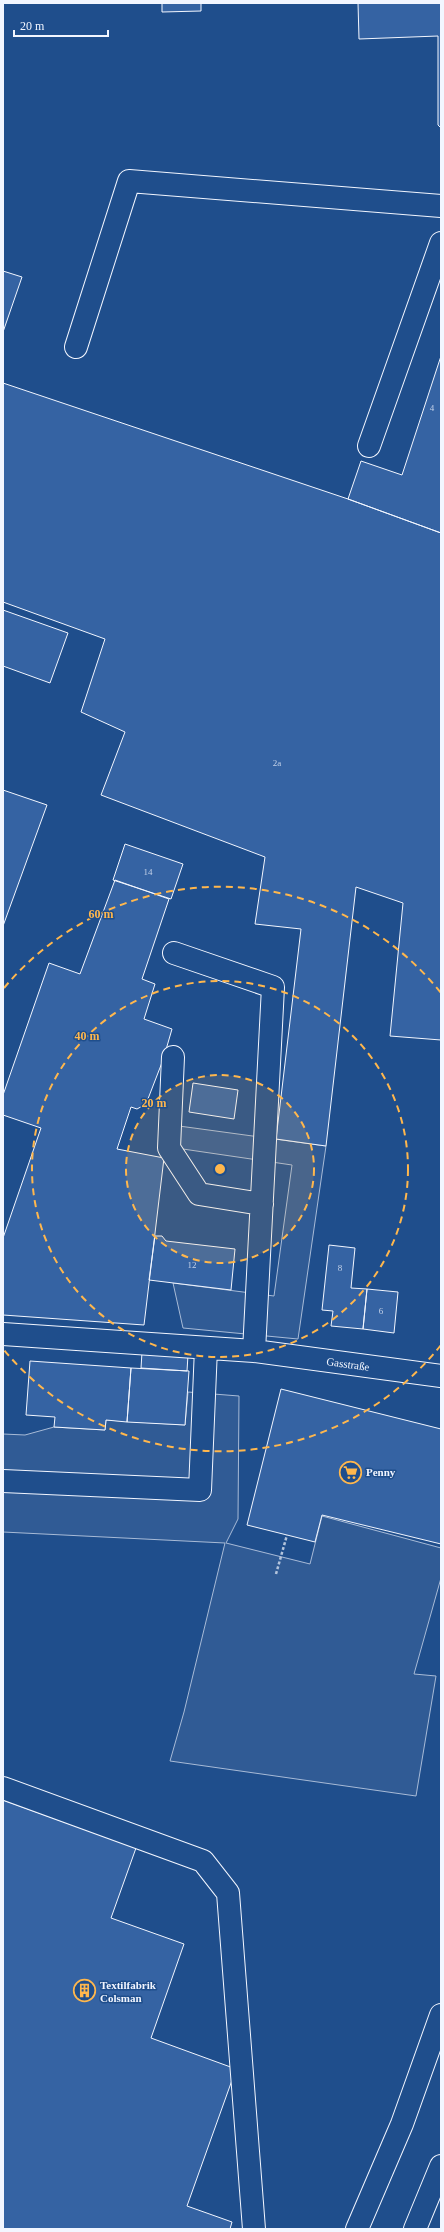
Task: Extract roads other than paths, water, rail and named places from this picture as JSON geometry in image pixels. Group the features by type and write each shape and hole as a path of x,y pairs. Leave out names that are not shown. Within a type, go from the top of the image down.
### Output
{"main road":[{"path":"76,347 129,181 441,206"},
{"path":"369,446 441,243"},
{"path":"174,953 273,986 254,1351"},
{"path":"173,1057 169,1148 199,1194 262,1204"},
{"name":"Gasstraße","path":"3,1334 254,1351 441,1376"},
{"path":"3,1481 200,1490 206,1348"},
{"path":"3,1788 203,1861 228,1893 254,2229"},
{"path":"357,2229 402,2124 441,2015"},
{"path":"415,2229 441,2166"}],"place":[{"name":"Penny","path":"351,1472"},
{"name":"Textilfabrik Colsman","path":"85,1991"}]}
